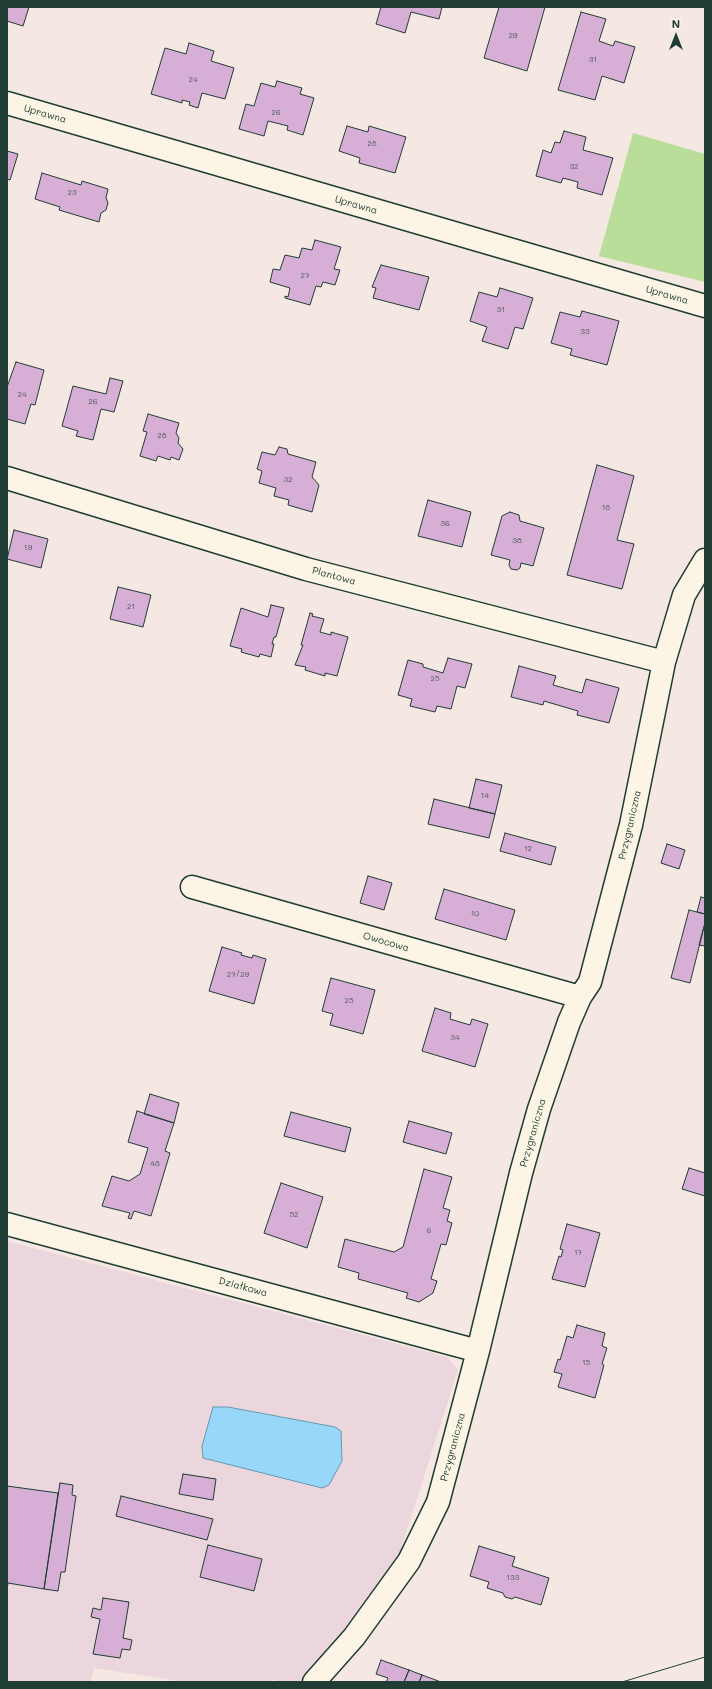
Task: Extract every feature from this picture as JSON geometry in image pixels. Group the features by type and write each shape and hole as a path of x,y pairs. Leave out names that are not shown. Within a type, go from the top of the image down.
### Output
{"street":[{"name":"Uprawna","path":"7,104 705,306"},
{"name":"Plantowa","path":"7,478 306,569 664,662"},
{"name":"Przygraniczna","path":"314,1682 354,1637 409,1561 438,1502 478,1351 521,1173 539,1109 569,1022 580,997 590,982 631,825 664,662 684,595 705,560"},
{"name":"Owocowa","path":"192,887 580,997"},
{"name":"Działkowa","path":"7,1224 478,1351"}],"shaded area":[{"path":"7,1241 447,1357 458,1370 400,1552 381,1582 306,1682 280,1682 273,1679 271,1682 186,1682 94,1668 91,1682 7,1682"}],"green space":[{"path":"633,133 705,154 705,282 599,256"}],"water":[{"path":"213,1407 228,1407 335,1427 341,1431 342,1461 329,1485 322,1488 203,1458 202,1446"}],"building":[{"path":"7,7 29,7 23,26 7,21"},
{"path":"381,7 442,7 439,19 411,12 405,33 376,24"},
{"path":"499,7 545,7 527,71 484,58"},
{"path":"581,12 606,19 599,41 613,46 615,41 635,47 624,83 602,76 595,100 558,90"},
{"path":"189,43 214,51 211,61 234,68 225,99 202,93 198,108 189,105 190,102 182,100 182,103 151,94 165,48 186,54"},
{"path":"277,81 302,88 300,94 314,98 303,135 287,130 288,126 268,121 264,136 239,129 246,104 254,106 261,83 275,87"},
{"path":"347,126 368,132 369,126 406,137 395,173 359,163 360,158 339,151"},
{"path":"564,131 586,137 583,150 613,158 602,195 577,188 578,182 563,178 561,183 536,176 543,150 551,153 555,142 560,143"},
{"path":"7,151 18,154 10,180 7,179"},
{"path":"42,173 81,185 82,181 108,189 106,198 108,203 106,210 101,213 99,222 59,210 60,207 35,199"},
{"path":"315,240 341,247 334,269 340,270 335,285 323,282 321,287 316,286 310,305 285,298 285,296 288,297 290,288 270,282 273,269 280,270 285,255 299,258 302,248 312,250"},
{"path":"381,265 429,277 419,310 373,298 376,288 372,287"},
{"path":"500,288 533,298 523,329 515,327 508,349 482,341 487,327 470,321 479,292 497,297"},
{"path":"582,311 619,321 607,365 570,355 572,349 551,343 560,312 580,317"},
{"path":"16,362 44,370 35,405 31,404 25,424 7,419 7,387"},
{"path":"110,378 123,381 114,412 101,409 93,440 76,436 78,431 62,426 73,386 106,394"},
{"path":"148,414 179,423 176,433 179,438 178,443 183,449 179,460 171,457 170,460 158,456 156,461 140,456 147,432 143,431"},
{"path":"279,447 287,449 288,454 316,462 312,477 319,485 312,512 288,505 289,500 274,496 276,488 259,483 262,471 257,469 262,452 275,455"},
{"path":"597,465 634,476 617,540 634,544 622,589 567,575"},
{"path":"428,500 471,512 462,547 418,536"},
{"path":"510,512 519,515 520,521 544,528 533,566 521,563 520,568 517,570 511,569 509,565 510,560 491,555 502,516"},
{"path":"14,530 48,539 41,568 7,559"},
{"path":"118,587 151,595 143,627 110,619"},
{"path":"271,605 284,608 276,637 274,637 272,644 274,644 271,657 260,654 259,657 241,652 242,649 230,646 241,608 268,617"},
{"path":"310,613 313,614 312,616 324,619 320,632 331,635 331,632 348,637 337,676 325,673 325,676 305,670 306,667 295,665 303,645 301,645"},
{"path":"448,658 472,664 465,688 457,686 451,709 437,706 435,712 410,706 412,699 398,695 408,660 423,664 423,667 443,673"},
{"path":"519,666 556,676 553,685 582,693 586,679 619,688 609,723 577,715 578,711 544,701 543,705 511,697"},
{"path":"476,779 502,785 495,814 469,808"},
{"path":"434,799 495,814 489,838 428,824"},
{"path":"505,833 556,847 551,865 500,851"},
{"path":"667,844 685,850 679,869 661,863"},
{"path":"368,876 392,883 384,910 360,903"},
{"path":"444,889 515,910 506,940 435,919"},
{"path":"701,897 705,898 705,914 697,912"},
{"path":"689,910 705,914 705,923 690,983 671,978"},
{"path":"705,923 705,946 699,945"},
{"path":"222,947 242,953 241,955 252,958 253,955 266,959 254,1004 209,991"},
{"path":"331,978 375,990 363,1034 330,1025 333,1014 322,1011"},
{"path":"435,1008 451,1013 450,1019 470,1025 472,1019 488,1024 475,1067 422,1051"},
{"path":"150,1094 179,1103 174,1123 144,1114"},
{"path":"137,1111 174,1123 165,1151 170,1153 151,1216 134,1211 131,1219 128,1218 130,1213 102,1206 112,1176 129,1181 140,1174 148,1148 128,1142"},
{"path":"291,1112 351,1128 345,1152 284,1136"},
{"path":"409,1121 452,1133 446,1154 403,1142"},
{"path":"689,1168 705,1173 705,1196 682,1189"},
{"path":"424,1169 452,1177 443,1208 450,1210 447,1221 452,1223 446,1245 441,1244 431,1279 437,1281 433,1293 419,1302 406,1298 408,1293 358,1279 359,1273 338,1267 345,1239 394,1252 403,1247"},
{"path":"281,1183 323,1197 307,1248 264,1233"},
{"path":"567,1224 600,1233 585,1287 552,1279 559,1256 561,1257 563,1250 560,1249"},
{"path":"577,1325 605,1333 602,1346 607,1348 595,1398 558,1387 562,1374 554,1372 558,1359 560,1360 567,1336 573,1338"},
{"path":"183,1474 216,1479 213,1500 179,1494"},
{"path":"60,1483 73,1485 72,1495 76,1496 65,1572 61,1572 58,1591 44,1589"},
{"path":"7,1486 58,1493 44,1589 8,1583 7,1590"},
{"path":"121,1496 213,1519 207,1540 116,1516"},
{"path":"208,1545 262,1559 254,1591 200,1577"},
{"path":"479,1546 515,1557 512,1566 549,1578 541,1605 515,1597 512,1599 505,1597 503,1593 487,1588 489,1582 470,1576"},
{"path":"103,1598 129,1602 123,1638 132,1640 130,1650 122,1649 120,1658 93,1654 100,1619 91,1617 93,1608 101,1610"},
{"path":"381,1660 409,1670 404,1682 386,1682 388,1678 376,1674"},
{"path":"409,1670 422,1675 419,1682 404,1682"},
{"path":"422,1675 441,1682 419,1682"}],"tram line":[{"path":"622,1682 705,1657"}]}
